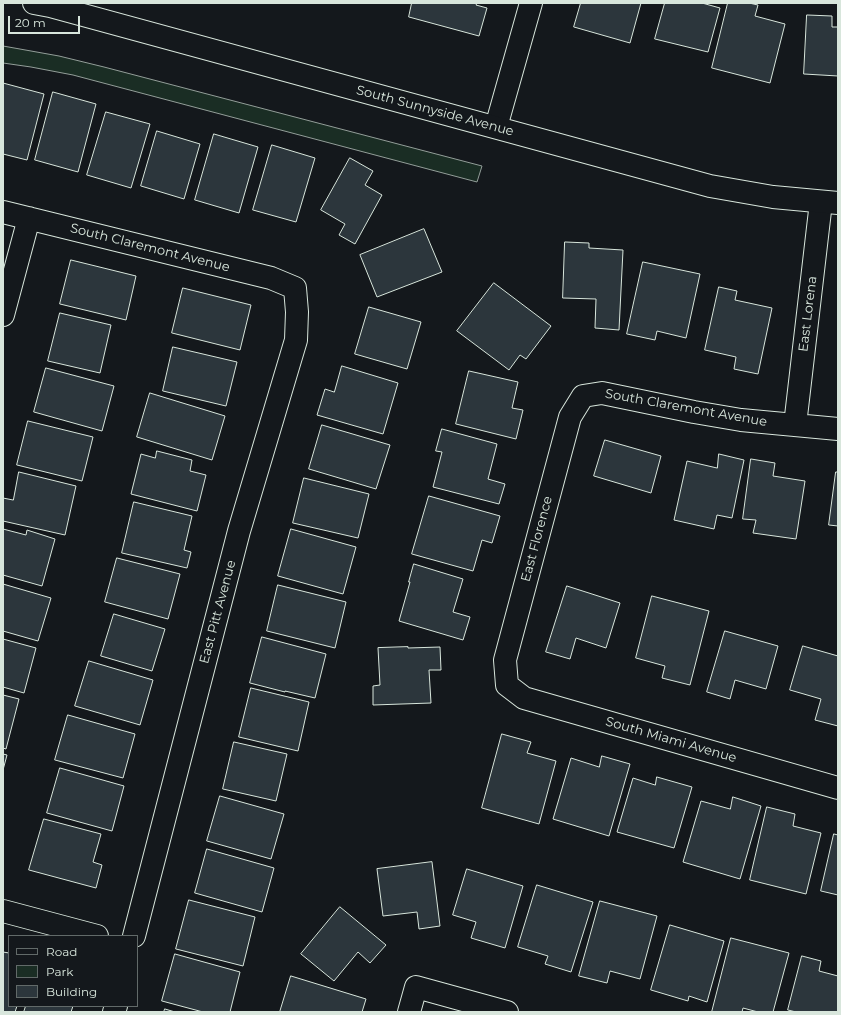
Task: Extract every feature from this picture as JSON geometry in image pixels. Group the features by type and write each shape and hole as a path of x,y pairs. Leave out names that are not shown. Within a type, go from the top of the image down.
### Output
{"street":[{"path":"496,127 531,3"},
{"name":"South Sunnyside Avenue","path":"45,4 710,186 829,203"},
{"name":"East Lorena","path":"795,426 829,203"},
{"name":"South Claremont Avenue","path":"3,212 271,278 295,288"},
{"path":"3,315 29,218"},
{"name":"East Pitt Avenue","path":"134,935 239,531 296,340 297,312 295,288"},
{"name":"South Claremont Avenue","path":"583,396 602,393 741,420 838,429"},
{"name":"East Florence","path":"507,685 504,660 570,417 583,396"},
{"name":"South Miami Avenue","path":"507,685 524,698 838,788"},
{"path":"3,911 93,935"},
{"path":"409,1012 416,987 507,1012"}],"green space":[{"path":"3,46 59,56 104,67 482,166 477,182 73,75 3,63"}],"building":[{"path":"412,3 477,3 476,5 487,8 479,36 409,17"},
{"path":"581,3 641,3 630,43 574,27"},
{"path":"665,3 702,3 720,8 708,52 655,39"},
{"path":"728,3 749,3 758,5 755,16 785,24 770,83 712,68"},
{"path":"807,15 832,16 832,27 838,27 838,76 804,74"},
{"path":"3,83 44,94 27,160 3,154"},
{"path":"53,92 96,104 78,172 35,160"},
{"path":"106,112 150,124 131,188 87,175"},
{"path":"157,131 200,144 184,199 141,186"},
{"path":"214,134 258,147 239,213 195,200"},
{"path":"272,145 315,158 296,222 253,210"},
{"path":"350,158 373,171 365,185 382,195 355,244 339,235 345,224 321,210"},
{"path":"424,229 442,272 377,297 360,255"},
{"path":"565,242 589,243 589,248 623,250 619,330 595,328 596,299 563,298"},
{"path":"71,260 136,276 126,320 60,304"},
{"path":"643,262 700,274 686,338 657,331 655,340 627,334"},
{"path":"494,283 551,326 526,359 520,355 509,370 457,331"},
{"path":"719,287 737,291 735,300 772,308 758,374 734,369 736,357 705,350"},
{"path":"183,288 251,305 240,350 172,333"},
{"path":"369,307 421,322 407,369 355,354"},
{"path":"60,313 111,325 100,373 48,361"},
{"path":"173,347 237,362 226,406 163,391"},
{"path":"342,366 398,383 383,434 317,415 325,389 334,392"},
{"path":"46,368 114,386 102,431 34,412"},
{"path":"469,371 518,382 512,408 523,410 516,439 456,424"},
{"path":"150,393 225,416 212,460 137,437"},
{"path":"28,421 93,437 82,481 17,465"},
{"path":"322,425 390,445 376,489 309,469"},
{"path":"442,429 497,444 488,479 505,484 499,504 433,487 442,452 436,451"},
{"path":"605,440 661,456 651,493 594,476"},
{"path":"157,451 192,460 190,471 206,475 197,511 131,494 141,454 155,458"},
{"path":"719,454 744,460 732,518 717,515 714,529 674,520 687,461 717,468"},
{"path":"751,459 775,463 773,476 805,481 796,539 753,533 756,520 743,519"},
{"path":"19,472 76,486 65,535 3,521 3,498 13,500"},
{"path":"836,472 838,472 838,526 829,525"},
{"path":"304,478 369,494 358,538 293,523"},
{"path":"429,496 500,516 492,543 482,540 473,571 412,554"},
{"path":"134,502 192,516 184,550 191,552 187,568 122,553"},
{"path":"3,529 26,535 27,530 55,539 42,586 3,575"},
{"path":"291,529 356,547 343,594 278,576"},
{"path":"117,558 180,574 168,619 105,602"},
{"path":"414,564 463,579 453,612 470,617 463,640 399,621"},
{"path":"3,584 51,598 38,641 3,631"},
{"path":"278,585 346,602 335,648 267,631"},
{"path":"567,586 620,603 606,648 576,638 570,659 546,652"},
{"path":"652,596 709,611 690,685 662,678 665,666 636,658"},
{"path":"114,614 165,629 152,671 101,656"},
{"path":"725,631 778,646 766,689 735,680 730,699 707,692"},
{"path":"262,637 326,654 315,698 250,683"},
{"path":"3,639 36,648 24,693 3,687"},
{"path":"803,646 838,656 838,726 815,720 821,699 790,690"},
{"path":"440,647 441,670 429,670 431,703 373,705 373,686 380,685 378,648"},
{"path":"89,661 153,680 140,725 75,706"},
{"path":"251,688 309,702 298,751 239,737"},
{"path":"3,695 19,699 6,749 3,748"},
{"path":"68,715 135,734 123,778 55,760"},
{"path":"502,734 531,742 527,753 556,761 539,824 482,808"},
{"path":"234,742 287,754 276,801 223,789"},
{"path":"3,754 7,755 3,770"},
{"path":"602,756 630,764 609,836 553,819 571,758 599,767"},
{"path":"60,768 124,786 112,831 47,813"},
{"path":"657,777 692,787 674,848 617,832 633,778 655,785"},
{"path":"220,796 284,814 271,859 207,841"},
{"path":"733,797 761,806 740,879 683,862 701,801 730,809"},
{"path":"767,807 795,814 793,826 821,833 806,894 750,880"},
{"path":"44,819 101,834 93,862 102,865 96,888 29,870"},
{"path":"834,834 838,835 838,895 821,891"},
{"path":"207,849 274,868 262,912 195,893"},
{"path":"432,862 440,926 419,929 417,912 383,916 377,869"},
{"path":"467,869 523,886 505,948 471,938 476,922 453,915"},
{"path":"537,885 593,902 571,972 545,964 548,956 518,947"},
{"path":"189,900 255,917 243,966 176,949"},
{"path":"600,901 657,916 640,979 610,971 607,983 579,976"},
{"path":"340,907 386,945 370,963 358,952 334,981 301,954"},
{"path":"670,925 724,941 707,1002 689,996 688,1001 651,990"},
{"path":"731,938 789,953 773,1012 758,1012 743,1008 742,1012 712,1012"},
{"path":"3,952 8,953 8,1007 17,1007 15,1012 3,1012"},
{"path":"175,954 240,972 230,1012 203,1012 162,1001"},
{"path":"802,956 821,961 819,971 838,976 838,1012 796,1012 788,1010"},
{"path":"291,976 366,999 362,1012 280,1012"},
{"path":"26,1007 73,1007 71,1012 24,1012"},
{"path":"165,1009 175,1012 164,1012"}]}
